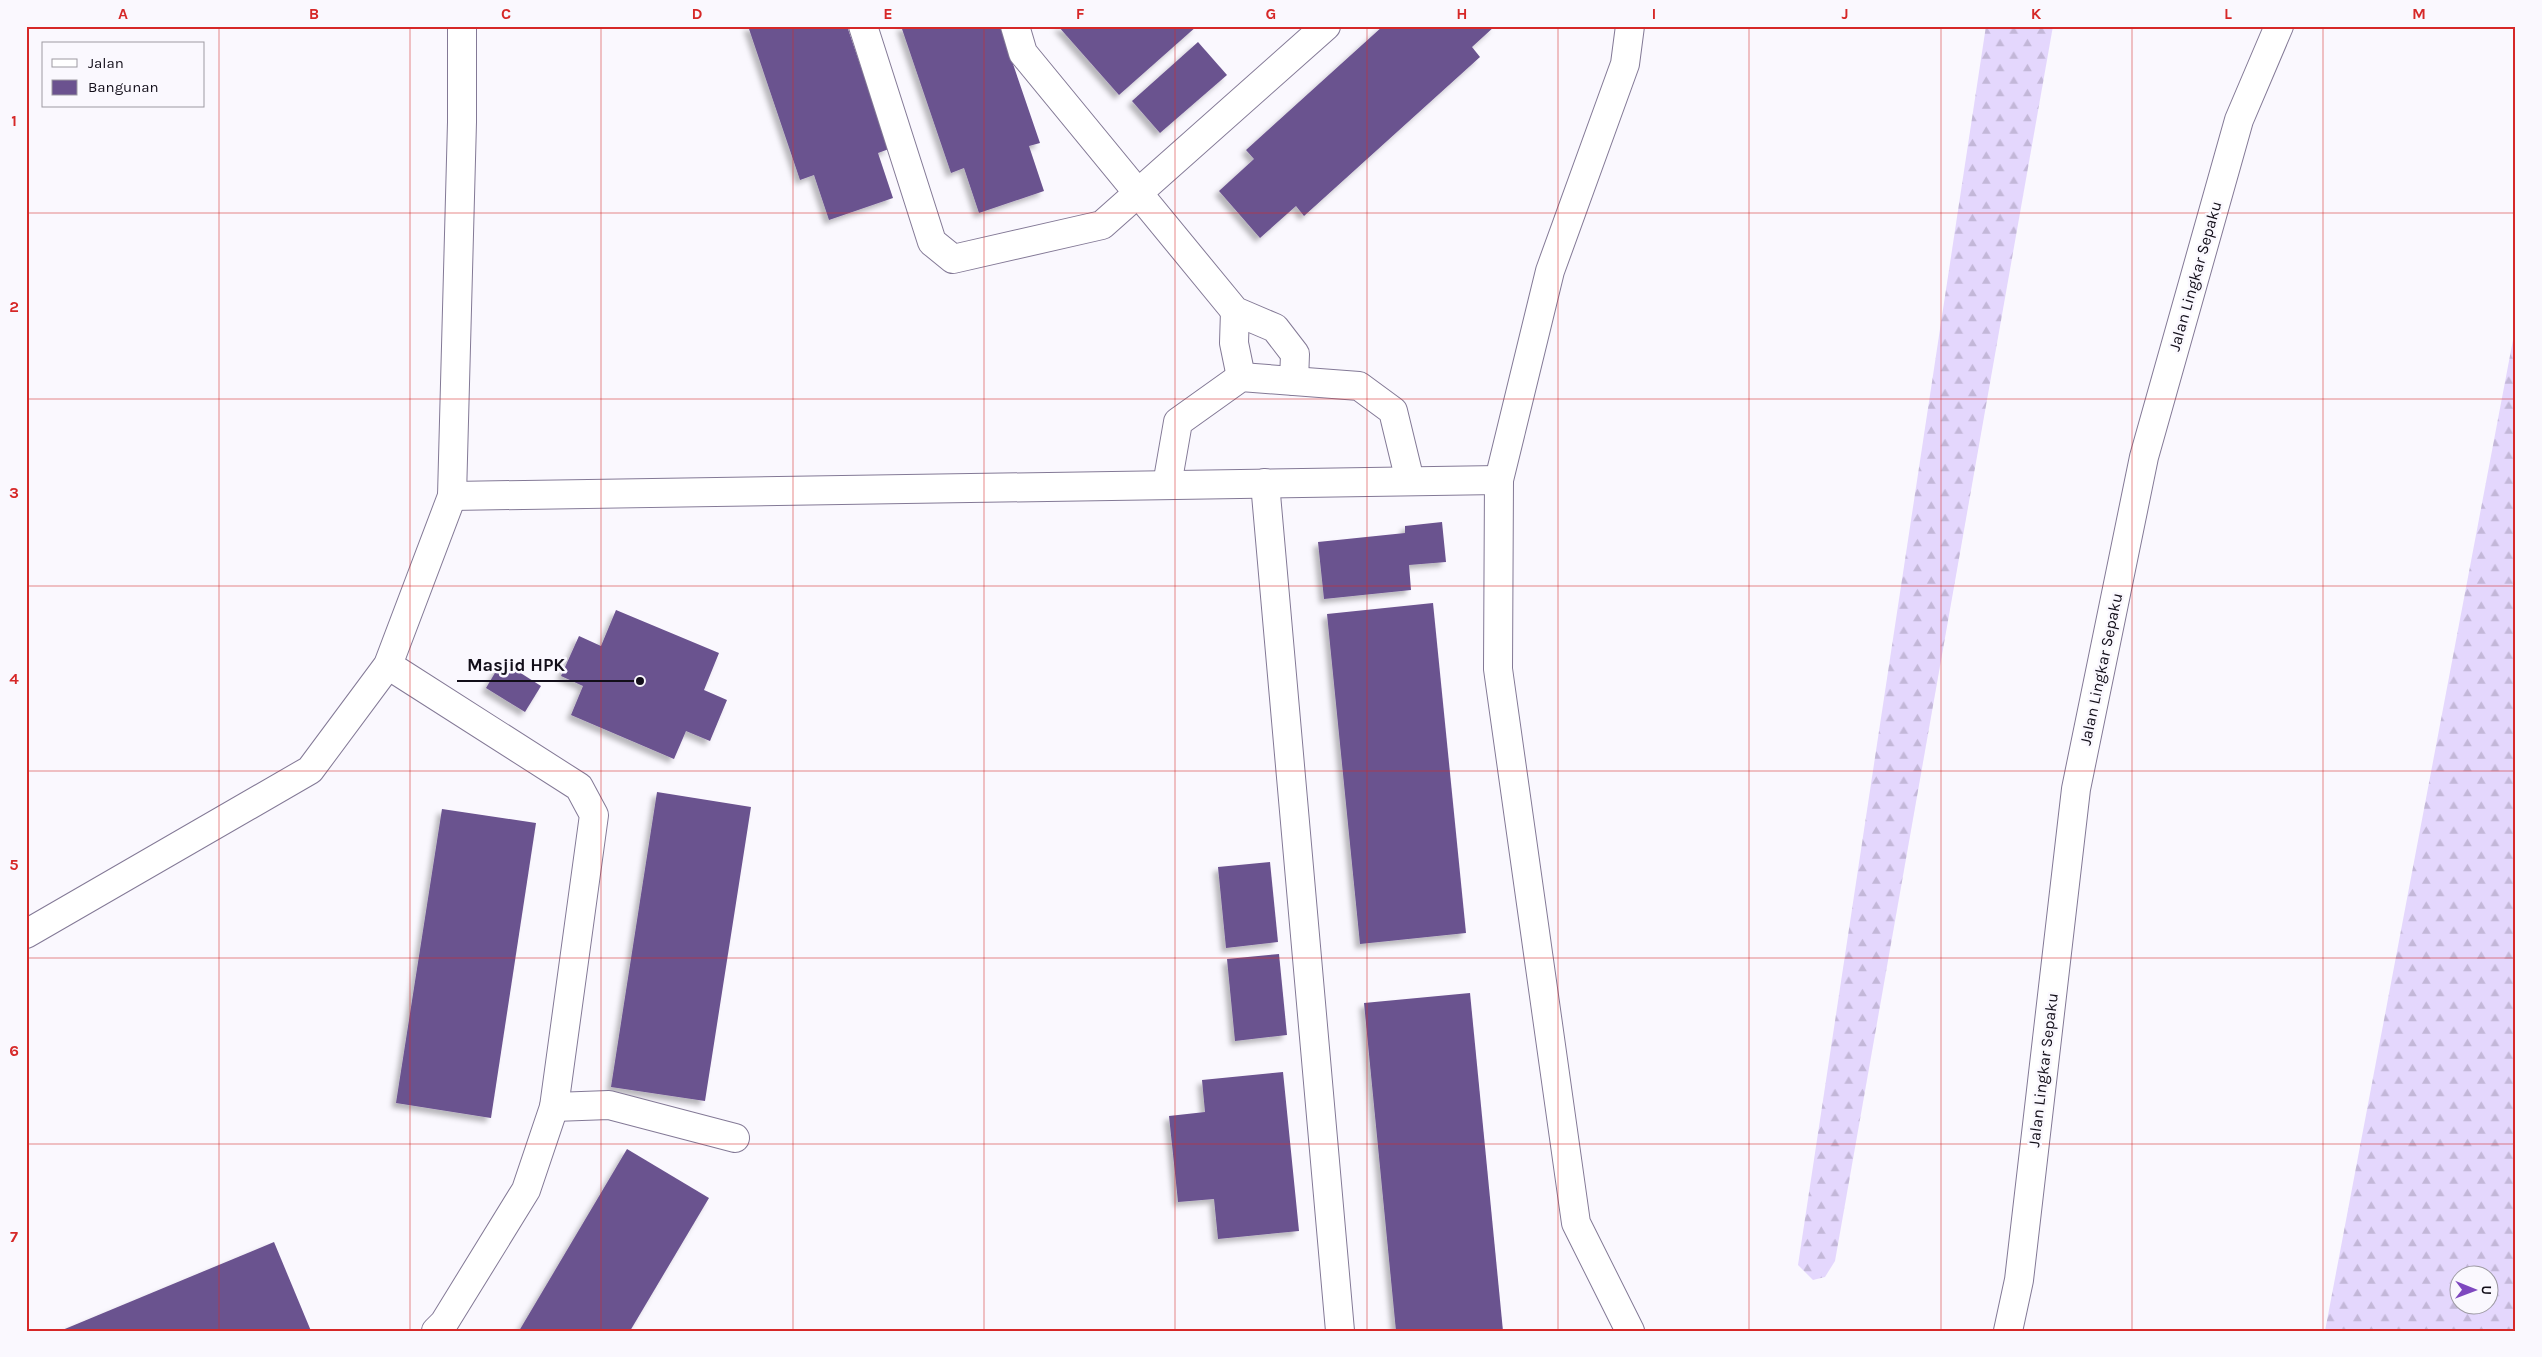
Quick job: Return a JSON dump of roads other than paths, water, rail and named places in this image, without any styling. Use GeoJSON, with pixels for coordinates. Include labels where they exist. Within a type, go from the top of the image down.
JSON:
{"type":"FeatureCollection","features":[{"type":"Feature","properties":{"kind":"street"},"geometry":{"type":"LineString","coordinates":[[26,934],[310,770],[388,665],[452,496],[462,122],[462,26]]}},
{"type":"Feature","properties":{"kind":"street"},"geometry":{"type":"LineString","coordinates":[[863,26],[932,242],[954,259],[1102,225],[1326,26]]}},
{"type":"Feature","properties":{"kind":"street"},"geometry":{"type":"LineString","coordinates":[[1016,26],[1023,53],[1235,311],[1275,328],[1294,354],[1294,381]]}},
{"type":"Feature","properties":{"kind":"street"},"geometry":{"type":"LineString","coordinates":[[1630,26],[1625,64],[1550,272],[1499,480],[1498,669],[1576,1224],[1630,1331]]}},
{"type":"Feature","properties":{"kind":"street","name":"Jalan Lingkar Sepaku"},"geometry":{"type":"LineString","coordinates":[[2008,1331],[2019,1280],[2076,789],[2144,457],[2239,120],[2279,26]]}},
{"type":"Feature","properties":{"kind":"street"},"geometry":{"type":"LineString","coordinates":[[1235,311],[1234,343],[1241,376]]}},
{"type":"Feature","properties":{"kind":"street"},"geometry":{"type":"LineString","coordinates":[[1167,485],[1178,422],[1241,376],[1359,386],[1393,411],[1410,481]]}},
{"type":"Feature","properties":{"kind":"street"},"geometry":{"type":"LineString","coordinates":[[452,496],[1499,480]]}},
{"type":"Feature","properties":{"kind":"street"},"geometry":{"type":"LineString","coordinates":[[1265,483],[1340,1331]]}},
{"type":"Feature","properties":{"kind":"street"},"geometry":{"type":"LineString","coordinates":[[388,665],[579,787],[594,815],[554,1107],[526,1190],[444,1323],[436,1331]]}},
{"type":"Feature","properties":{"kind":"street"},"geometry":{"type":"LineString","coordinates":[[554,1107],[609,1105],[735,1138]]}},
{"type":"Feature","properties":{"kind":"place","name":"Masjid HPK"},"geometry":{"type":"Point","coordinates":[640,681]}}]}
